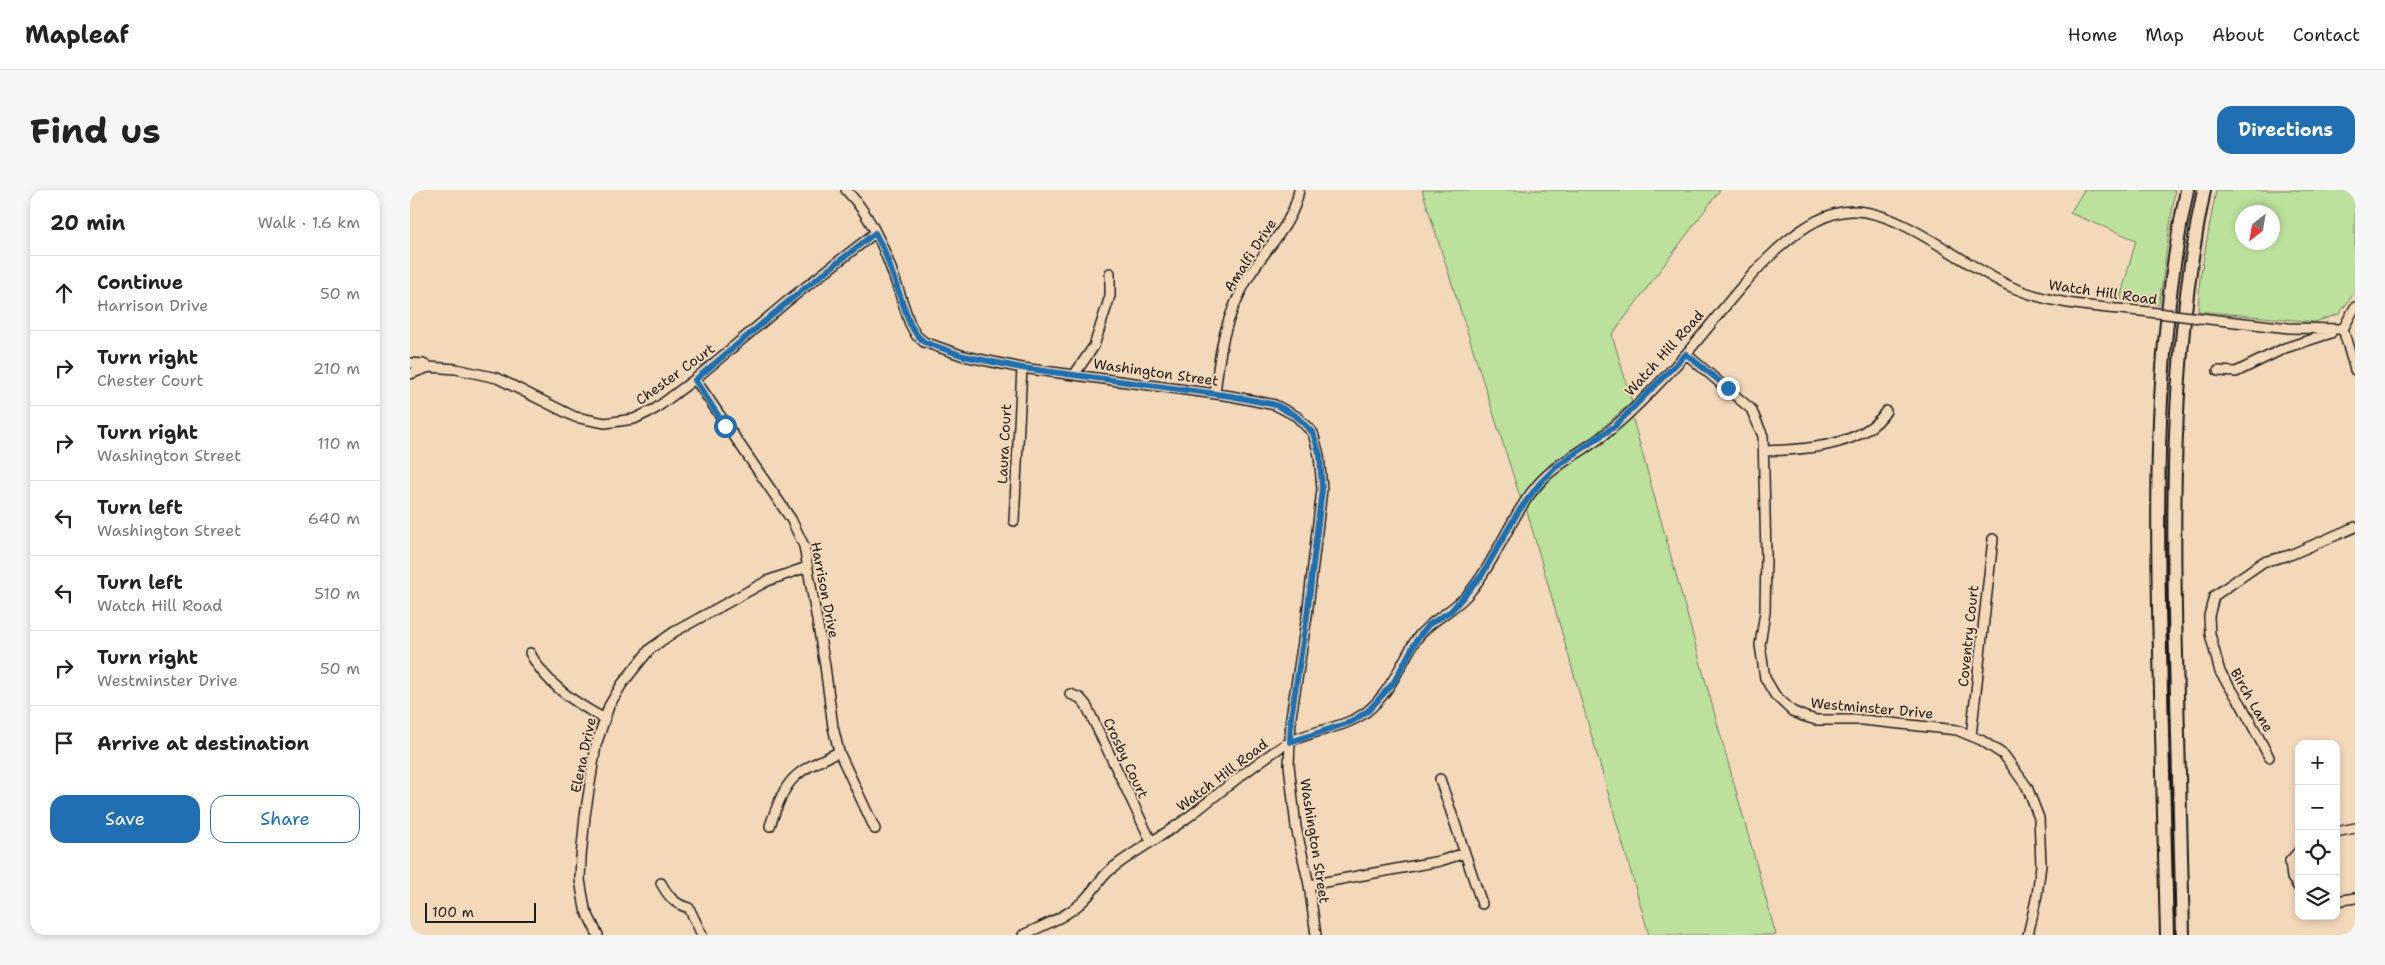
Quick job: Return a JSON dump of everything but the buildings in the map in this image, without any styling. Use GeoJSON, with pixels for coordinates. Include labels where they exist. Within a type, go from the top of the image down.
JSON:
{"type":"FeatureCollection","features":[{"type":"Feature","properties":{"kind":"highway"},"geometry":{"type":"LineString","coordinates":[[2167,935],[2157,551],[2157,459],[2165,338],[2187,190]]}},
{"type":"Feature","properties":{"kind":"highway"},"geometry":{"type":"LineString","coordinates":[[2183,935],[2174,551],[2174,442],[2184,311],[2204,190]]}},
{"type":"Feature","properties":{"kind":"street","name":"Washington Street"},"geometry":{"type":"LineString","coordinates":[[846,190],[884,250],[910,324],[924,342],[945,351],[1022,368],[1214,394],[1276,405],[1296,416],[1313,433],[1320,455],[1322,489],[1307,616],[1291,717],[1289,765],[1296,827],[1309,885],[1316,935]]}},
{"type":"Feature","properties":{"kind":"street","name":"Amalfi Drive"},"geometry":{"type":"LineString","coordinates":[[1214,394],[1222,339],[1230,312],[1248,277],[1292,215],[1299,190]]}},
{"type":"Feature","properties":{"kind":"street","name":"Watch Hill Road"},"geometry":{"type":"LineString","coordinates":[[1023,935],[1057,919],[1083,902],[1108,872],[1184,820],[1236,777],[1290,742],[1351,722],[1369,710],[1394,682],[1416,641],[1428,625],[1451,611],[1482,575],[1518,512],[1540,483],[1556,467],[1615,426],[1686,354],[1716,317],[1787,238],[1815,220],[1848,210],[1870,212],[1892,220],[1999,281],[2034,295],[2070,303],[2302,329],[2343,329]]}},
{"type":"Feature","properties":{"kind":"street","name":"Chester Court"},"geometry":{"type":"LineString","coordinates":[[410,374],[429,367],[456,369],[497,378],[575,417],[605,423],[634,419],[655,408],[695,380],[790,300],[875,233]]}},
{"type":"Feature","properties":{"kind":"street"},"geometry":{"type":"LineString","coordinates":[[1074,375],[1094,346],[1110,296],[1110,273]]}},
{"type":"Feature","properties":{"kind":"street"},"geometry":{"type":"LineString","coordinates":[[2218,371],[2236,372],[2293,345],[2343,329],[2355,307]]}},
{"type":"Feature","properties":{"kind":"street"},"geometry":{"type":"LineString","coordinates":[[2343,329],[2352,351],[2355,370]]}},
{"type":"Feature","properties":{"kind":"street","name":"Westminster Drive"},"geometry":{"type":"LineString","coordinates":[[1686,354],[1751,409],[1763,436],[1765,592],[1760,645],[1765,678],[1775,695],[1792,710],[1816,720],[1863,720],[1925,725],[1957,730],[2004,755],[2027,786],[2039,818],[2041,865],[2037,895],[2028,935]]}},
{"type":"Feature","properties":{"kind":"street","name":"Chester Court"},"geometry":{"type":"LineString","coordinates":[[410,363],[424,364],[429,367]]}},
{"type":"Feature","properties":{"kind":"street","name":"Laura Court"},"geometry":{"type":"LineString","coordinates":[[1014,521],[1022,368]]}},
{"type":"Feature","properties":{"kind":"street","name":"Harrison Drive"},"geometry":{"type":"LineString","coordinates":[[695,380],[790,519],[804,546],[825,666],[833,727],[839,752],[875,829]]}},
{"type":"Feature","properties":{"kind":"street"},"geometry":{"type":"LineString","coordinates":[[1764,451],[1805,450],[1824,446],[1850,437],[1874,425],[1886,411]]}},
{"type":"Feature","properties":{"kind":"street","name":"Birch Lane"},"geometry":{"type":"LineString","coordinates":[[2269,757],[2241,704],[2220,672],[2210,634],[2209,616],[2214,596],[2263,562],[2290,555],[2355,527]]}},
{"type":"Feature","properties":{"kind":"street","name":"Coventry Court"},"geometry":{"type":"LineString","coordinates":[[1971,736],[1992,539]]}},
{"type":"Feature","properties":{"kind":"street","name":"Elena Drive"},"geometry":{"type":"LineString","coordinates":[[598,935],[585,909],[580,880],[581,857],[594,754],[603,718],[622,684],[650,649],[674,632],[767,581],[807,567]]}},
{"type":"Feature","properties":{"kind":"street"},"geometry":{"type":"LineString","coordinates":[[530,653],[538,667],[553,684],[580,705],[603,718]]}},
{"type":"Feature","properties":{"kind":"street","name":"Crosby Court"},"geometry":{"type":"LineString","coordinates":[[1070,694],[1080,698],[1086,705],[1151,841]]}},
{"type":"Feature","properties":{"kind":"street"},"geometry":{"type":"LineString","coordinates":[[770,826],[781,794],[790,781],[803,768],[839,752]]}},
{"type":"Feature","properties":{"kind":"street"},"geometry":{"type":"LineString","coordinates":[[1440,779],[1482,904]]}},
{"type":"Feature","properties":{"kind":"street"},"geometry":{"type":"LineString","coordinates":[[2340,831],[2355,828]]}},
{"type":"Feature","properties":{"kind":"street"},"geometry":{"type":"LineString","coordinates":[[1309,885],[1440,861],[1465,853]]}},
{"type":"Feature","properties":{"kind":"street"},"geometry":{"type":"LineString","coordinates":[[2295,856],[2290,862],[2292,878],[2295,882]]}},
{"type":"Feature","properties":{"kind":"street"},"geometry":{"type":"LineString","coordinates":[[661,882],[673,900],[679,905],[689,908],[702,935]]}},
{"type":"Feature","properties":{"kind":"street"},"geometry":{"type":"LineString","coordinates":[[2340,900],[2355,898]]}},
{"type":"Feature","properties":{"kind":"green space"},"geometry":{"type":"Polygon","coordinates":[[[1422,190],[1720,190],[1612,335],[1632,402],[1592,437],[1550,464],[1521,500],[1422,190]]]}},
{"type":"Feature","properties":{"kind":"green space"},"geometry":{"type":"Polygon","coordinates":[[[2084,190],[2175,190],[2159,305],[2120,299],[2136,240],[2070,213],[2084,190]]]}},
{"type":"Feature","properties":{"kind":"green space"},"geometry":{"type":"Polygon","coordinates":[[[2216,190],[2355,190],[2355,292],[2339,314],[2315,322],[2198,311],[2200,278],[2216,190]]]}},
{"type":"Feature","properties":{"kind":"green space"},"geometry":{"type":"Polygon","coordinates":[[[1632,416],[1776,935],[1649,935],[1526,508],[1553,476],[1606,440],[1632,416]]]}},
{"type":"Feature","properties":{"kind":"route"},"geometry":{"type":"LineString","coordinates":[[725,426],[695,380],[790,300],[875,233],[884,250],[910,324],[924,342],[945,351],[1022,368],[1231,396],[1276,405],[1296,416],[1313,433],[1320,455],[1322,489],[1307,616],[1291,717],[1290,742],[1351,722],[1369,710],[1394,682],[1416,641],[1428,625],[1451,611],[1482,575],[1518,512],[1540,483],[1562,462],[1592,444],[1615,426],[1686,354],[1728,388]]}}]}
